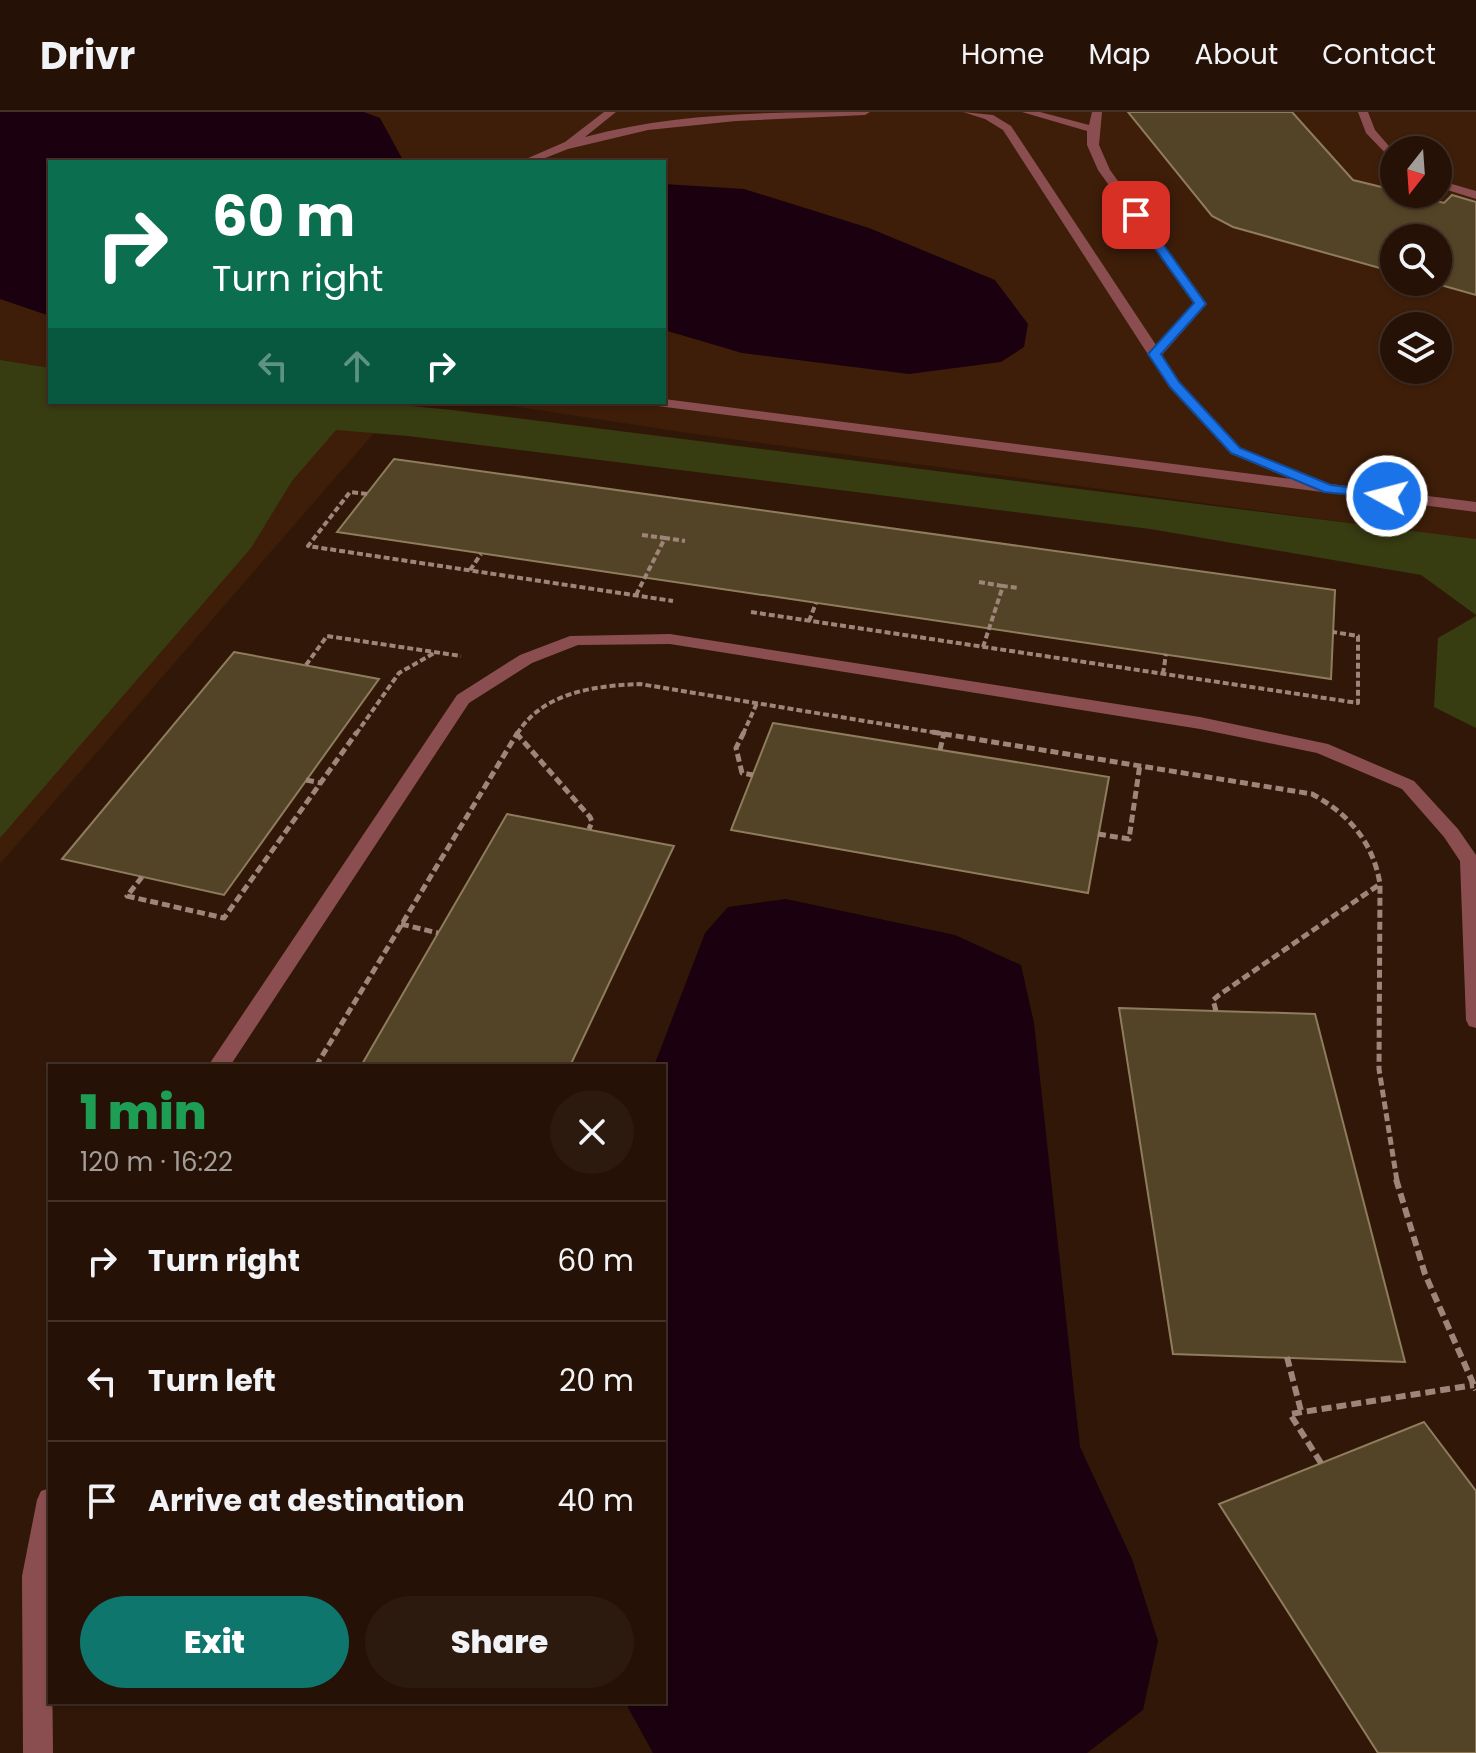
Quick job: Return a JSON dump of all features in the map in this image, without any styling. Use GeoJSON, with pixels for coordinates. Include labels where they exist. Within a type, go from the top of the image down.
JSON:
{"type":"FeatureCollection","features":[{"type":"Feature","properties":{"kind":"lane"},"geometry":{"type":"LineString","coordinates":[[566,147],[611,112]]}},
{"type":"Feature","properties":{"kind":"lane"},"geometry":{"type":"LineString","coordinates":[[530,160],[566,147],[631,131],[711,120],[865,112]]}},
{"type":"Feature","properties":{"kind":"lane"},"geometry":{"type":"LineString","coordinates":[[968,112],[989,117],[1007,128],[1174,384],[1236,451],[1328,489]]}},
{"type":"Feature","properties":{"kind":"lane"},"geometry":{"type":"LineString","coordinates":[[1027,112],[1093,129]]}},
{"type":"Feature","properties":{"kind":"lane"},"geometry":{"type":"LineString","coordinates":[[1097,112],[1093,145],[1104,170],[1201,304],[1155,354]]}},
{"type":"Feature","properties":{"kind":"lane"},"geometry":{"type":"LineString","coordinates":[[1363,112],[1370,131],[1380,143]]}},
{"type":"Feature","properties":{"kind":"lane"},"geometry":{"type":"LineString","coordinates":[[1452,187],[1476,195]]}},
{"type":"Feature","properties":{"kind":"lane"},"geometry":{"type":"LineString","coordinates":[[666,403],[1476,507]]}},
{"type":"Feature","properties":{"kind":"lane"},"geometry":{"type":"LineString","coordinates":[[220,1064],[463,699],[526,659],[576,640],[670,639],[1200,723],[1322,748],[1408,785],[1451,833],[1470,861],[1476,1020]]}},
{"type":"Feature","properties":{"kind":"lane"},"geometry":{"type":"LineString","coordinates":[[38,1753],[36,1576],[48,1511]]}},
{"type":"Feature","properties":{"kind":"path"},"geometry":{"type":"LineString","coordinates":[[367,494],[350,492],[308,546],[683,602]]}},
{"type":"Feature","properties":{"kind":"path"},"geometry":{"type":"LineString","coordinates":[[642,535],[685,541]]}},
{"type":"Feature","properties":{"kind":"path"},"geometry":{"type":"LineString","coordinates":[[636,595],[665,538]]}},
{"type":"Feature","properties":{"kind":"path"},"geometry":{"type":"LineString","coordinates":[[470,570],[481,554]]}},
{"type":"Feature","properties":{"kind":"path"},"geometry":{"type":"LineString","coordinates":[[979,582],[1018,588]]}},
{"type":"Feature","properties":{"kind":"path"},"geometry":{"type":"LineString","coordinates":[[983,647],[1003,586]]}},
{"type":"Feature","properties":{"kind":"path"},"geometry":{"type":"LineString","coordinates":[[809,621],[816,603]]}},
{"type":"Feature","properties":{"kind":"path"},"geometry":{"type":"LineString","coordinates":[[746,611],[1358,703],[1358,636],[1333,632]]}},
{"type":"Feature","properties":{"kind":"path"},"geometry":{"type":"LineString","coordinates":[[306,665],[327,636],[485,660],[531,714]]}},
{"type":"Feature","properties":{"kind":"path"},"geometry":{"type":"LineString","coordinates":[[142,877],[127,896],[224,918],[399,673],[436,652]]}},
{"type":"Feature","properties":{"kind":"path"},"geometry":{"type":"LineString","coordinates":[[1163,674],[1166,654]]}},
{"type":"Feature","properties":{"kind":"path"},"geometry":{"type":"LineString","coordinates":[[317,1064],[516,733],[531,714],[545,704],[594,686],[640,684],[1287,787],[1328,801],[1368,840],[1376,855],[1380,884],[1379,1068],[1389,1144],[1410,1232],[1432,1294],[1475,1387],[1290,1414],[1321,1463]]}},
{"type":"Feature","properties":{"kind":"path"},"geometry":{"type":"LineString","coordinates":[[753,775],[742,773],[736,748],[757,703]]}},
{"type":"Feature","properties":{"kind":"path"},"geometry":{"type":"LineString","coordinates":[[516,733],[590,817],[592,822],[589,829]]}},
{"type":"Feature","properties":{"kind":"path"},"geometry":{"type":"LineString","coordinates":[[940,750],[944,733]]}},
{"type":"Feature","properties":{"kind":"path"},"geometry":{"type":"LineString","coordinates":[[1098,834],[1129,839],[1140,764]]}},
{"type":"Feature","properties":{"kind":"path"},"geometry":{"type":"LineString","coordinates":[[306,780],[321,783]]}},
{"type":"Feature","properties":{"kind":"path"},"geometry":{"type":"LineString","coordinates":[[1216,1011],[1213,1000],[1219,995],[1380,884]]}},
{"type":"Feature","properties":{"kind":"path"},"geometry":{"type":"LineString","coordinates":[[401,924],[438,933]]}},
{"type":"Feature","properties":{"kind":"path"},"geometry":{"type":"LineString","coordinates":[[1287,1357],[1301,1411]]}},
{"type":"Feature","properties":{"kind":"shaded area"},"geometry":{"type":"Polygon","coordinates":[[[0,112],[1476,112],[1476,540],[702,435],[498,404],[666,404],[666,160],[48,160],[48,404],[399,404],[0,864],[0,112]]]}},
{"type":"Feature","properties":{"kind":"shaded area"},"geometry":{"type":"Polygon","coordinates":[[[0,112],[364,112],[380,118],[403,160],[48,160],[48,315],[0,299],[0,112]]]}},
{"type":"Feature","properties":{"kind":"shaded area"},"geometry":{"type":"Polygon","coordinates":[[[666,184],[744,189],[869,228],[995,280],[1028,324],[1024,347],[1001,362],[909,374],[742,353],[666,331],[666,184]]]}},
{"type":"Feature","properties":{"kind":"shaded area"},"geometry":{"type":"Polygon","coordinates":[[[786,899],[955,935],[1021,965],[1034,1023],[1080,1447],[1132,1559],[1158,1641],[1143,1710],[1087,1753],[653,1753],[626,1704],[666,1704],[666,1064],[655,1064],[705,933],[728,907],[786,899]]]}},
{"type":"Feature","properties":{"kind":"green space"},"geometry":{"type":"Polygon","coordinates":[[[0,360],[48,368],[48,404],[391,404],[1476,539],[1476,615],[1421,575],[1150,529],[408,436],[336,430],[292,481],[251,548],[0,838],[0,360]]]}},
{"type":"Feature","properties":{"kind":"green space"},"geometry":{"type":"Polygon","coordinates":[[[1476,616],[1476,728],[1434,707],[1438,638],[1476,616]]]}},
{"type":"Feature","properties":{"kind":"building"},"geometry":{"type":"Polygon","coordinates":[[[1128,112],[1292,112],[1353,180],[1380,187],[1380,208],[1452,208],[1452,195],[1476,202],[1476,295],[1452,288],[1452,224],[1380,224],[1380,268],[1233,227],[1212,216],[1128,112]]]}},
{"type":"Feature","properties":{"kind":"building"},"geometry":{"type":"Polygon","coordinates":[[[394,459],[1335,590],[1331,679],[337,532],[394,459]]]}},
{"type":"Feature","properties":{"kind":"building"},"geometry":{"type":"Polygon","coordinates":[[[234,652],[379,679],[224,895],[62,859],[234,652]]]}},
{"type":"Feature","properties":{"kind":"building"},"geometry":{"type":"Polygon","coordinates":[[[773,723],[1109,777],[1088,893],[731,830],[773,723]]]}},
{"type":"Feature","properties":{"kind":"building"},"geometry":{"type":"Polygon","coordinates":[[[507,814],[674,846],[571,1064],[362,1064],[507,814]]]}},
{"type":"Feature","properties":{"kind":"building"},"geometry":{"type":"Polygon","coordinates":[[[1119,1008],[1315,1014],[1405,1362],[1173,1354],[1119,1008]]]}},
{"type":"Feature","properties":{"kind":"building"},"geometry":{"type":"Polygon","coordinates":[[[1424,1422],[1476,1491],[1476,1753],[1378,1753],[1219,1504],[1424,1422]]]}},
{"type":"Feature","properties":{"kind":"route"},"geometry":{"type":"LineString","coordinates":[[1136,215],[1201,304],[1155,354],[1174,384],[1236,451],[1328,489],[1387,496]]}}]}
